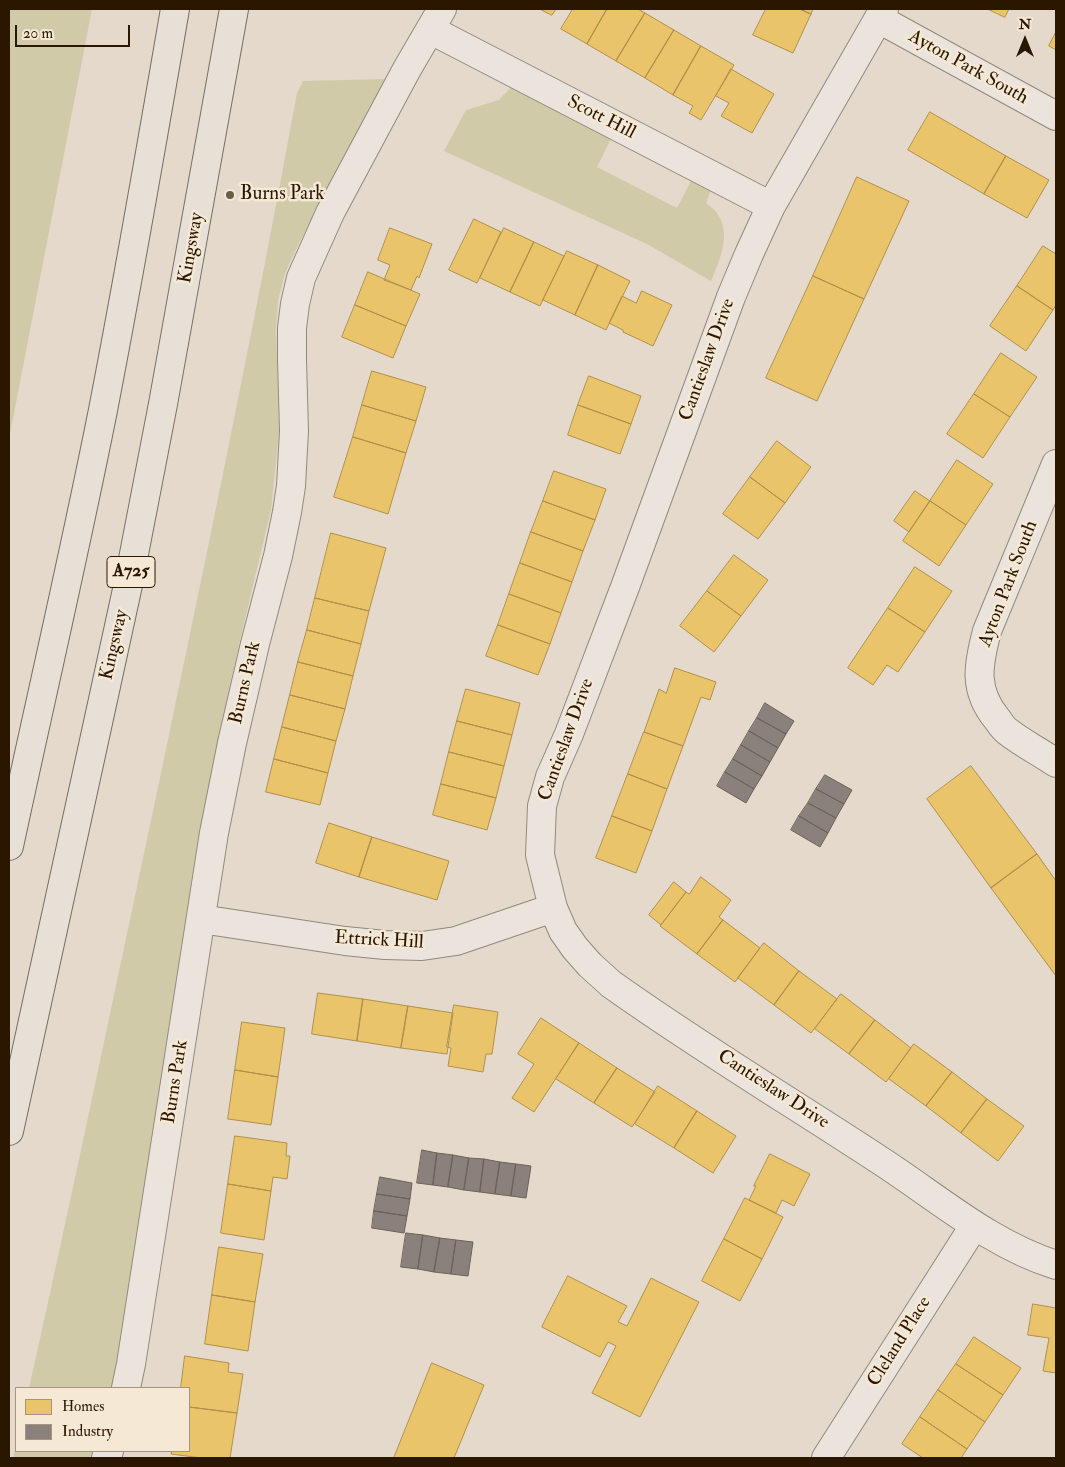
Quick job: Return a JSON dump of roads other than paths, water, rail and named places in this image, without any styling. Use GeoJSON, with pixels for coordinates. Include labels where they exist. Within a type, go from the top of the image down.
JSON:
{"type":"FeatureCollection","features":[{"type":"Feature","properties":{"kind":"highway"},"geometry":{"type":"LineString","coordinates":[[9,846],[103,410],[175,9]]}},
{"type":"Feature","properties":{"kind":"highway","name":"Kingsway"},"geometry":{"type":"LineString","coordinates":[[9,1131],[128,586],[164,404],[234,9]]}},
{"type":"Feature","properties":{"kind":"street","name":"Ayton Park South"},"geometry":{"type":"LineString","coordinates":[[881,14],[1056,116]]}},
{"type":"Feature","properties":{"kind":"street","name":"Cantieslaw Drive"},"geometry":{"type":"LineString","coordinates":[[881,14],[771,206],[731,298],[625,587],[569,734],[550,777],[542,806],[540,856],[553,908],[563,931],[574,948],[611,984],[917,1185],[974,1226],[1019,1250],[1056,1265]]}},
{"type":"Feature","properties":{"kind":"street","name":"Scott Hill"},"geometry":{"type":"LineString","coordinates":[[436,19],[771,206]]}},
{"type":"Feature","properties":{"kind":"street","name":"Burns Park"},"geometry":{"type":"LineString","coordinates":[[126,1387],[133,1354],[214,833],[254,644],[278,556],[287,512],[291,486],[294,431],[292,328],[295,304],[301,278],[330,213],[436,19]]}},
{"type":"Feature","properties":{"kind":"street","name":"Ayton Park South"},"geometry":{"type":"LineString","coordinates":[[1056,464],[987,631],[980,657],[979,676],[982,695],[992,713],[1006,730],[1056,763]]}},
{"type":"Feature","properties":{"kind":"street","name":"Ettrick Hill"},"geometry":{"type":"LineString","coordinates":[[201,919],[345,941],[422,946],[456,941],[553,908]]}},
{"type":"Feature","properties":{"kind":"street","name":"Cleland Place"},"geometry":{"type":"LineString","coordinates":[[826,1458],[974,1226]]}},
{"type":"Feature","properties":{"kind":"place","name":"Burns Park"},"geometry":{"type":"Point","coordinates":[230,195]}}]}
